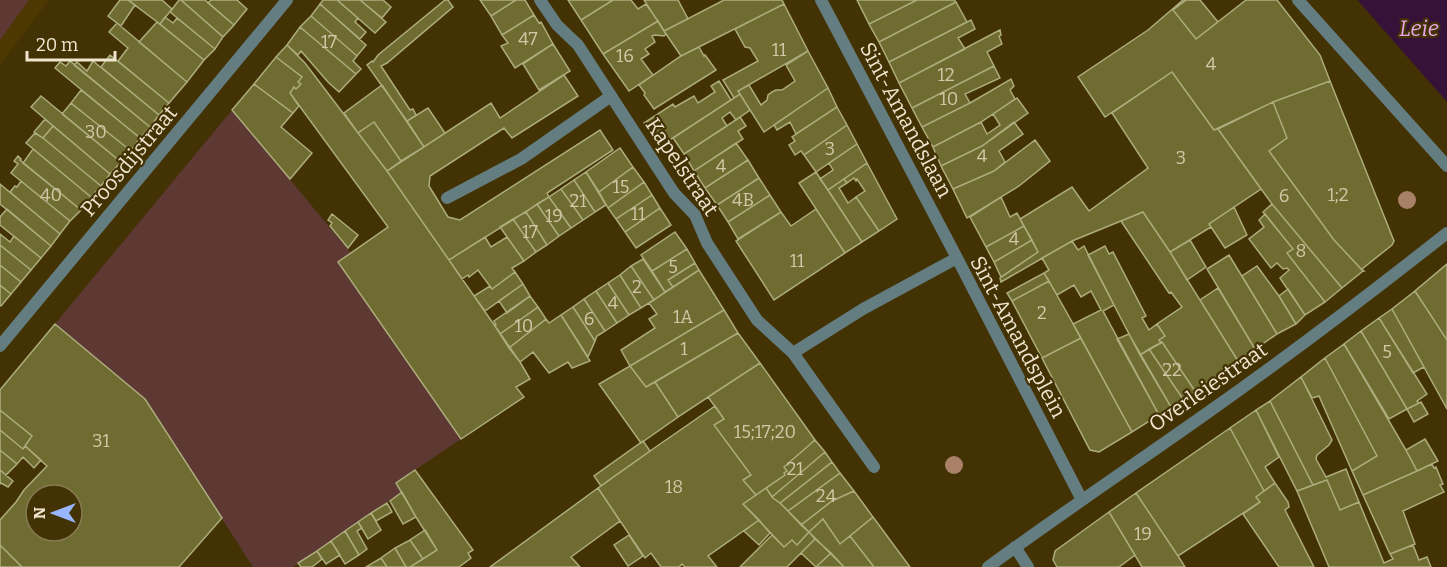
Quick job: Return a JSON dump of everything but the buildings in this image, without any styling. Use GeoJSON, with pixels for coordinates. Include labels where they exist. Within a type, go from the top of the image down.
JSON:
{"type":"FeatureCollection","features":[{"type":"Feature","properties":{"kind":"street","name":"Proosdijstraat"},"geometry":{"type":"LineString","coordinates":[[0,346],[287,0]]}},
{"type":"Feature","properties":{"kind":"street","name":"Kapelstraat"},"geometry":{"type":"LineString","coordinates":[[540,0],[557,25],[578,45],[674,193],[695,215],[707,243],[757,320],[793,354]]}},
{"type":"Feature","properties":{"kind":"street","name":"Sint-Amandslaan"},"geometry":{"type":"LineString","coordinates":[[821,0],[957,258]]}},
{"type":"Feature","properties":{"kind":"street"},"geometry":{"type":"LineString","coordinates":[[1298,0],[1447,166]]}},
{"type":"Feature","properties":{"kind":"street"},"geometry":{"type":"LineString","coordinates":[[447,198],[521,159],[611,96]]}},
{"type":"Feature","properties":{"kind":"street","name":"Overleiestraat"},"geometry":{"type":"LineString","coordinates":[[988,567],[1199,419],[1306,341],[1447,233]]}},
{"type":"Feature","properties":{"kind":"street","name":"Sint-Amandsplein"},"geometry":{"type":"LineString","coordinates":[[793,354],[862,309],[957,258],[1082,500]]}},
{"type":"Feature","properties":{"kind":"street"},"geometry":{"type":"LineString","coordinates":[[793,354],[874,467]]}},
{"type":"Feature","properties":{"kind":"street"},"geometry":{"type":"LineString","coordinates":[[1015,547],[1028,567]]}},
{"type":"Feature","properties":{"kind":"shaded area"},"geometry":{"type":"Polygon","coordinates":[[[0,0],[49,0],[0,65],[0,0]]]}},
{"type":"Feature","properties":{"kind":"shaded area"},"geometry":{"type":"Polygon","coordinates":[[[0,0],[29,0],[0,40],[0,0]]]}},
{"type":"Feature","properties":{"kind":"shaded area"},"geometry":{"type":"Polygon","coordinates":[[[232,110],[351,253],[339,262],[461,439],[397,482],[402,492],[293,567],[253,567],[145,399],[55,324],[232,110]]]}},
{"type":"Feature","properties":{"kind":"water","name":"Leie"},"geometry":{"type":"Polygon","coordinates":[[[1358,0],[1447,0],[1447,102],[1360,3],[1358,0]]]}}]}
